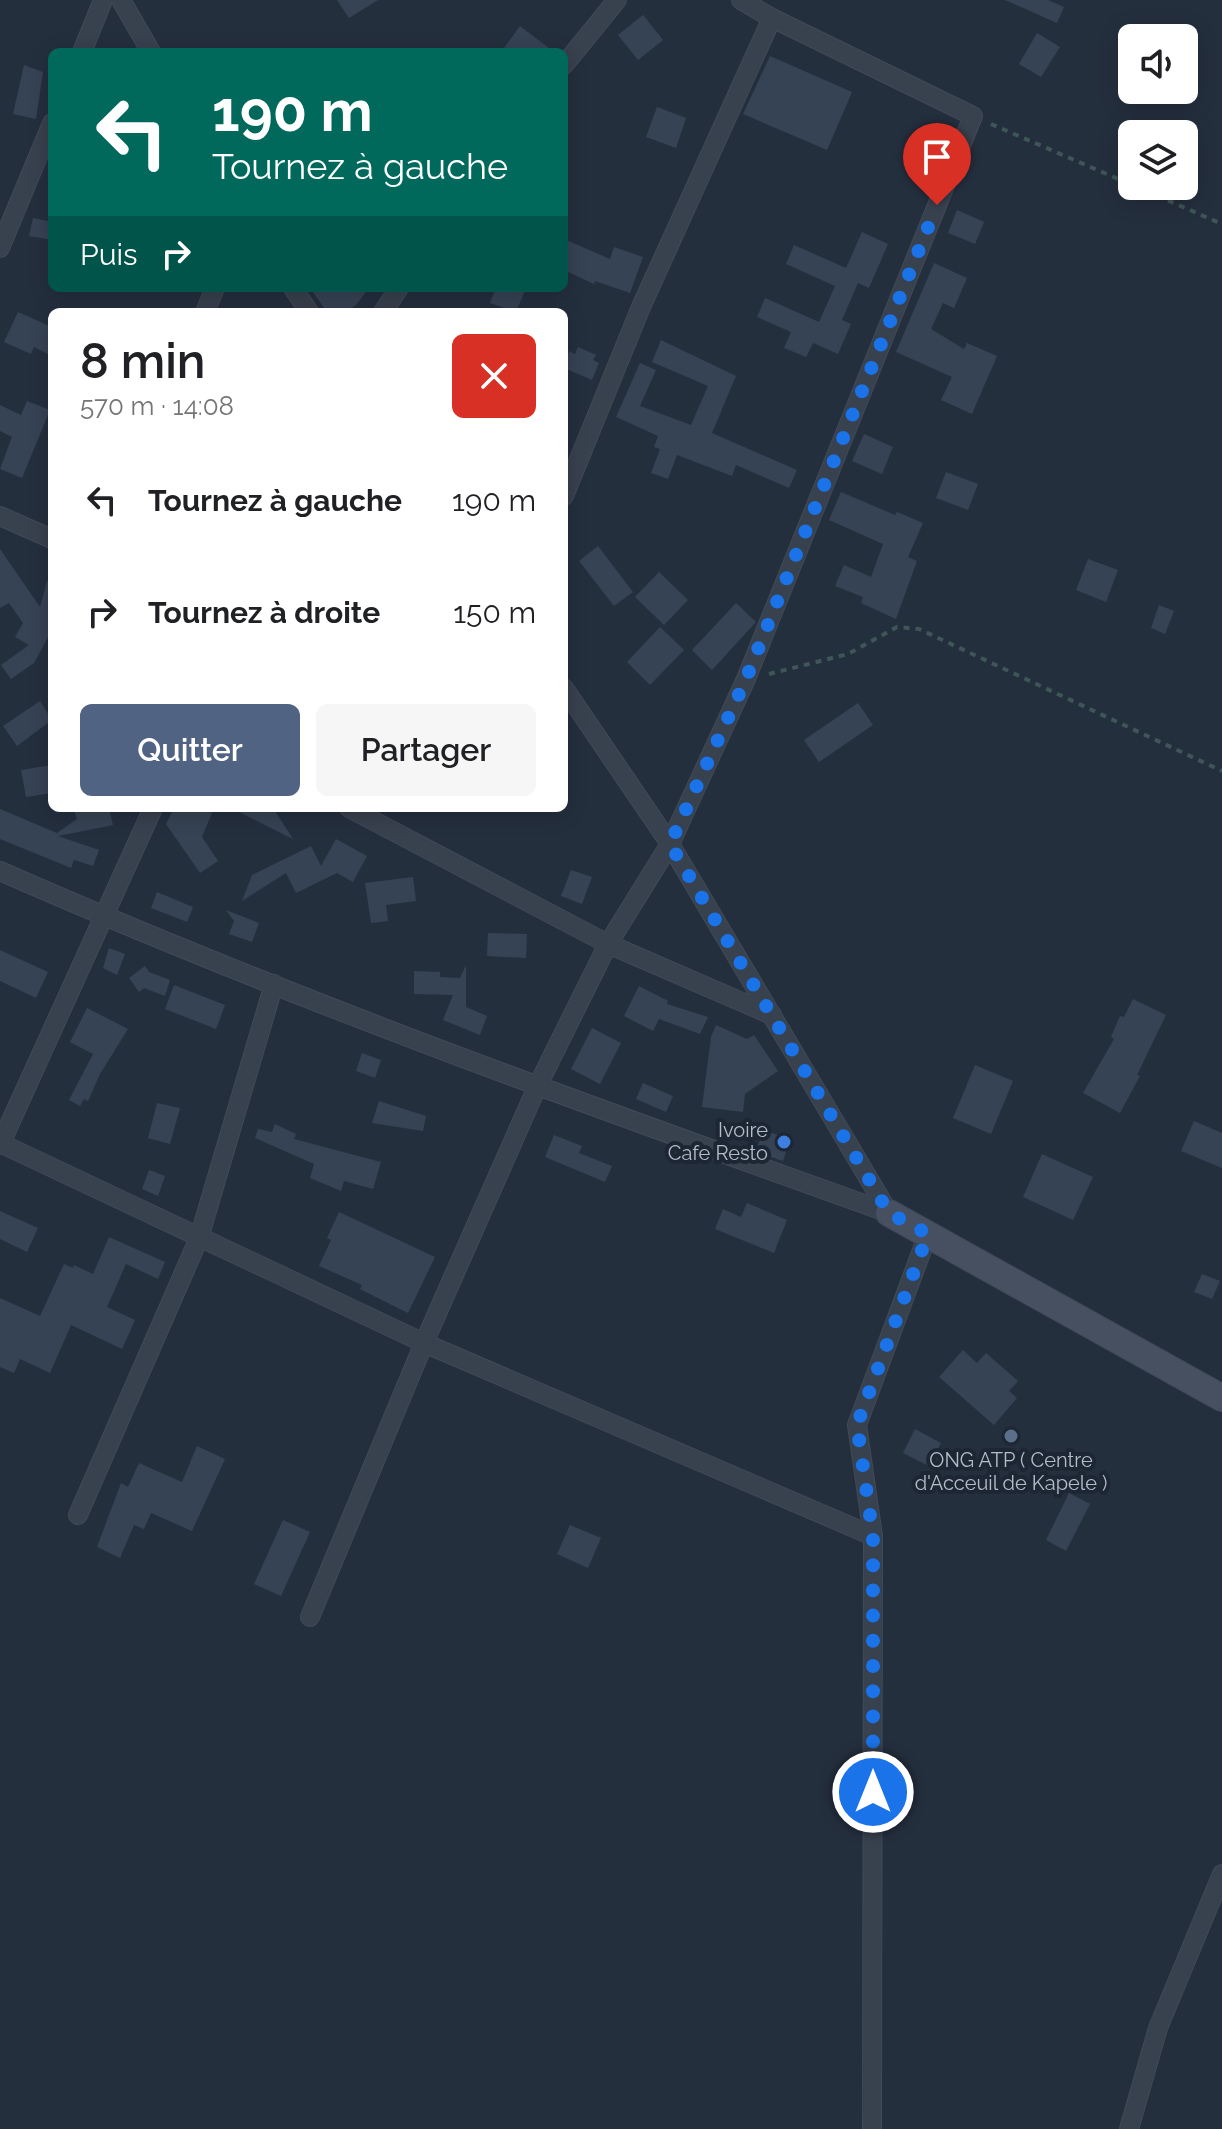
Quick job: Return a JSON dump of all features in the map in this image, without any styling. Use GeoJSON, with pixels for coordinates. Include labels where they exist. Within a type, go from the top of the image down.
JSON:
{"type":"FeatureCollection","features":[{"type":"Feature","properties":{"kind":"street"},"geometry":{"type":"LineString","coordinates":[[84,48],[103,0]]}},
{"type":"Feature","properties":{"kind":"street"},"geometry":{"type":"LineString","coordinates":[[121,0],[149,48]]}},
{"type":"Feature","properties":{"kind":"street"},"geometry":{"type":"LineString","coordinates":[[568,60],[617,0]]}},
{"type":"Feature","properties":{"kind":"street"},"geometry":{"type":"LineString","coordinates":[[310,1617],[424,1343],[537,1087],[608,944],[670,844],[746,679],[973,116],[741,0]]}},
{"type":"Feature","properties":{"kind":"street"},"geometry":{"type":"LineString","coordinates":[[568,486],[641,307],[772,18]]}},
{"type":"Feature","properties":{"kind":"street"},"geometry":{"type":"LineString","coordinates":[[0,248],[48,133]]}},
{"type":"Feature","properties":{"kind":"street"},"geometry":{"type":"LineString","coordinates":[[0,516],[48,537]]}},
{"type":"Feature","properties":{"kind":"street"},"geometry":{"type":"LineString","coordinates":[[568,694],[670,844],[889,1213]]}},
{"type":"Feature","properties":{"kind":"street"},"geometry":{"type":"LineString","coordinates":[[151,812],[0,1144],[424,1343],[873,1536]]}},
{"type":"Feature","properties":{"kind":"street"},"geometry":{"type":"LineString","coordinates":[[357,812],[608,944],[772,1015]]}},
{"type":"Feature","properties":{"kind":"street"},"geometry":{"type":"LineString","coordinates":[[0,871],[102,916],[537,1087],[889,1213],[1222,1398]]}},
{"type":"Feature","properties":{"kind":"street"},"geometry":{"type":"LineString","coordinates":[[78,1515],[199,1238],[274,984]]}},
{"type":"Feature","properties":{"kind":"street"},"geometry":{"type":"LineString","coordinates":[[872,2129],[873,1536],[857,1425],[928,1234]]}},
{"type":"Feature","properties":{"kind":"street"},"geometry":{"type":"LineString","coordinates":[[1129,2129],[1158,2028],[1222,1874]]}},
{"type":"Feature","properties":{"kind":"path"},"geometry":{"type":"LineString","coordinates":[[973,116],[1118,178]]}},
{"type":"Feature","properties":{"kind":"path"},"geometry":{"type":"LineString","coordinates":[[1168,200],[1222,224]]}},
{"type":"Feature","properties":{"kind":"path"},"geometry":{"type":"LineString","coordinates":[[746,679],[848,654],[897,627],[919,629],[1222,771]]}},
{"type":"Feature","properties":{"kind":"building"},"geometry":{"type":"Polygon","coordinates":[[[337,0],[378,0],[349,18],[337,0]]]}},
{"type":"Feature","properties":{"kind":"building"},"geometry":{"type":"Polygon","coordinates":[[[1005,0],[1048,0],[1064,7],[1057,23],[1005,0]]]}},
{"type":"Feature","properties":{"kind":"building"},"geometry":{"type":"Polygon","coordinates":[[[643,15],[663,40],[638,60],[618,35],[643,15]]]}},
{"type":"Feature","properties":{"kind":"building"},"geometry":{"type":"Polygon","coordinates":[[[520,26],[549,48],[504,48],[520,26]]]}},
{"type":"Feature","properties":{"kind":"building"},"geometry":{"type":"Polygon","coordinates":[[[1037,33],[1060,47],[1041,77],[1019,64],[1037,33]]]}},
{"type":"Feature","properties":{"kind":"building"},"geometry":{"type":"Polygon","coordinates":[[[770,56],[852,92],[827,150],[743,114],[770,56]]]}},
{"type":"Feature","properties":{"kind":"building"},"geometry":{"type":"Polygon","coordinates":[[[24,65],[43,72],[36,119],[13,114],[24,65]]]}},
{"type":"Feature","properties":{"kind":"building"},"geometry":{"type":"Polygon","coordinates":[[[657,107],[686,118],[676,148],[646,137],[657,107]]]}},
{"type":"Feature","properties":{"kind":"building"},"geometry":{"type":"Polygon","coordinates":[[[957,210],[984,222],[975,244],[948,233],[957,210]]]}},
{"type":"Feature","properties":{"kind":"building"},"geometry":{"type":"Polygon","coordinates":[[[33,218],[48,221],[48,239],[29,236],[33,218]]]}},
{"type":"Feature","properties":{"kind":"building"},"geometry":{"type":"Polygon","coordinates":[[[862,232],[888,244],[869,288],[858,283],[842,320],[851,324],[838,354],[813,343],[806,357],[784,348],[791,332],[757,317],[765,298],[819,322],[835,286],[786,264],[794,245],[846,268],[862,232]]]}},
{"type":"Feature","properties":{"kind":"building"},"geometry":{"type":"Polygon","coordinates":[[[568,241],[610,259],[614,247],[643,257],[630,293],[595,281],[594,284],[568,272],[568,241]]]}},
{"type":"Feature","properties":{"kind":"building"},"geometry":{"type":"Polygon","coordinates":[[[934,263],[967,278],[954,308],[943,303],[931,329],[964,349],[967,343],[997,356],[972,414],[941,400],[952,377],[896,352],[934,263]]]}},
{"type":"Feature","properties":{"kind":"building"},"geometry":{"type":"Polygon","coordinates":[[[313,292],[366,292],[352,308],[324,308],[313,292]]]}},
{"type":"Feature","properties":{"kind":"building"},"geometry":{"type":"Polygon","coordinates":[[[494,292],[524,292],[518,308],[490,303],[494,292]]]}},
{"type":"Feature","properties":{"kind":"building"},"geometry":{"type":"Polygon","coordinates":[[[18,312],[48,325],[48,354],[34,347],[31,354],[4,342],[18,312]]]}},
{"type":"Feature","properties":{"kind":"building"},"geometry":{"type":"Polygon","coordinates":[[[661,340],[736,376],[712,433],[797,470],[789,488],[736,465],[732,476],[677,455],[668,479],[651,473],[660,449],[654,447],[658,436],[616,417],[640,363],[656,370],[640,406],[691,425],[708,386],[652,362],[661,340]]]}},
{"type":"Feature","properties":{"kind":"building"},"geometry":{"type":"Polygon","coordinates":[[[578,347],[596,355],[593,360],[599,363],[592,380],[568,370],[569,351],[575,354],[578,347]]]}},
{"type":"Feature","properties":{"kind":"building"},"geometry":{"type":"Polygon","coordinates":[[[27,401],[48,409],[22,478],[0,469],[12,437],[0,431],[0,405],[21,415],[27,401]]]}},
{"type":"Feature","properties":{"kind":"building"},"geometry":{"type":"Polygon","coordinates":[[[864,434],[893,447],[882,474],[852,461],[864,434]]]}},
{"type":"Feature","properties":{"kind":"building"},"geometry":{"type":"Polygon","coordinates":[[[946,472],[978,484],[968,510],[936,498],[946,472]]]}},
{"type":"Feature","properties":{"kind":"building"},"geometry":{"type":"Polygon","coordinates":[[[841,492],[895,515],[897,512],[923,523],[908,557],[917,561],[896,619],[861,603],[863,597],[835,586],[844,565],[871,577],[883,544],[829,520],[841,492]]]}},
{"type":"Feature","properties":{"kind":"building"},"geometry":{"type":"Polygon","coordinates":[[[598,546],[633,592],[614,606],[579,561],[598,546]]]}},
{"type":"Feature","properties":{"kind":"building"},"geometry":{"type":"Polygon","coordinates":[[[0,549],[40,607],[48,581],[48,637],[34,663],[11,679],[1,665],[29,645],[15,637],[23,623],[9,603],[0,608],[0,549]]]}},
{"type":"Feature","properties":{"kind":"building"},"geometry":{"type":"Polygon","coordinates":[[[1088,559],[1118,570],[1106,602],[1076,590],[1088,559]]]}},
{"type":"Feature","properties":{"kind":"building"},"geometry":{"type":"Polygon","coordinates":[[[659,572],[688,600],[664,625],[635,597],[659,572]]]}},
{"type":"Feature","properties":{"kind":"building"},"geometry":{"type":"Polygon","coordinates":[[[736,603],[756,622],[712,670],[692,650],[736,603]]]}},
{"type":"Feature","properties":{"kind":"building"},"geometry":{"type":"Polygon","coordinates":[[[1159,605],[1174,611],[1165,634],[1151,628],[1159,605]]]}},
{"type":"Feature","properties":{"kind":"building"},"geometry":{"type":"Polygon","coordinates":[[[660,627],[684,650],[650,685],[627,662],[660,627]]]}},
{"type":"Feature","properties":{"kind":"building"},"geometry":{"type":"Polygon","coordinates":[[[40,701],[48,714],[48,723],[17,746],[3,726],[40,701]]]}},
{"type":"Feature","properties":{"kind":"building"},"geometry":{"type":"Polygon","coordinates":[[[858,703],[873,725],[819,762],[804,740],[858,703]]]}},
{"type":"Feature","properties":{"kind":"building"},"geometry":{"type":"Polygon","coordinates":[[[48,766],[48,794],[26,797],[21,770],[48,766]]]}},
{"type":"Feature","properties":{"kind":"building"},"geometry":{"type":"Polygon","coordinates":[[[0,809],[57,833],[77,819],[74,812],[110,812],[113,825],[58,836],[99,850],[93,866],[74,860],[71,868],[0,839],[0,809]]]}},
{"type":"Feature","properties":{"kind":"building"},"geometry":{"type":"Polygon","coordinates":[[[172,812],[212,812],[202,837],[218,861],[200,873],[166,824],[172,812]]]}},
{"type":"Feature","properties":{"kind":"building"},"geometry":{"type":"Polygon","coordinates":[[[239,812],[276,812],[293,839],[239,812]]]}},
{"type":"Feature","properties":{"kind":"building"},"geometry":{"type":"Polygon","coordinates":[[[336,839],[367,856],[353,882],[337,873],[296,893],[286,873],[242,901],[252,875],[311,846],[321,866],[336,839]]]}},
{"type":"Feature","properties":{"kind":"building"},"geometry":{"type":"Polygon","coordinates":[[[571,870],[592,877],[582,904],[561,896],[571,870]]]}},
{"type":"Feature","properties":{"kind":"building"},"geometry":{"type":"Polygon","coordinates":[[[413,877],[416,901],[386,905],[388,921],[371,923],[365,883],[413,877]]]}},
{"type":"Feature","properties":{"kind":"building"},"geometry":{"type":"Polygon","coordinates":[[[157,892],[193,907],[187,922],[151,908],[157,892]]]}},
{"type":"Feature","properties":{"kind":"building"},"geometry":{"type":"Polygon","coordinates":[[[226,910],[259,923],[252,942],[229,934],[234,921],[226,910]]]}},
{"type":"Feature","properties":{"kind":"building"},"geometry":{"type":"Polygon","coordinates":[[[488,933],[527,934],[526,958],[487,956],[488,933]]]}},
{"type":"Feature","properties":{"kind":"building"},"geometry":{"type":"Polygon","coordinates":[[[109,948],[125,954],[117,975],[103,968],[109,948]]]}},
{"type":"Feature","properties":{"kind":"building"},"geometry":{"type":"Polygon","coordinates":[[[0,950],[48,972],[36,998],[0,981],[0,950]]]}},
{"type":"Feature","properties":{"kind":"building"},"geometry":{"type":"Polygon","coordinates":[[[466,965],[466,1007],[487,1016],[480,1035],[443,1020],[453,995],[414,994],[414,971],[440,972],[440,977],[460,978],[466,965]]]}},
{"type":"Feature","properties":{"kind":"building"},"geometry":{"type":"Polygon","coordinates":[[[145,966],[149,972],[170,980],[165,996],[144,988],[139,992],[129,978],[145,966]]]}},
{"type":"Feature","properties":{"kind":"building"},"geometry":{"type":"Polygon","coordinates":[[[174,985],[225,1005],[216,1029],[165,1009],[174,985]]]}},
{"type":"Feature","properties":{"kind":"building"},"geometry":{"type":"Polygon","coordinates":[[[639,986],[668,1001],[667,1004],[708,1017],[700,1034],[659,1019],[653,1031],[624,1016],[639,986]]]}},
{"type":"Feature","properties":{"kind":"building"},"geometry":{"type":"Polygon","coordinates":[[[1133,999],[1166,1015],[1120,1113],[1083,1093],[1114,1039],[1111,1037],[1120,1016],[1124,1017],[1133,999]]]}},
{"type":"Feature","properties":{"kind":"building"},"geometry":{"type":"Polygon","coordinates":[[[87,1008],[128,1029],[100,1074],[88,1101],[84,1099],[80,1106],[69,1100],[93,1054],[70,1042],[87,1008]]]}},
{"type":"Feature","properties":{"kind":"building"},"geometry":{"type":"Polygon","coordinates":[[[716,1025],[747,1039],[754,1035],[778,1071],[745,1094],[743,1112],[702,1107],[711,1037],[716,1025]]]}},
{"type":"Feature","properties":{"kind":"building"},"geometry":{"type":"Polygon","coordinates":[[[592,1028],[621,1043],[600,1084],[571,1069],[592,1028]]]}},
{"type":"Feature","properties":{"kind":"building"},"geometry":{"type":"Polygon","coordinates":[[[362,1053],[381,1060],[375,1078],[356,1071],[362,1053]]]}},
{"type":"Feature","properties":{"kind":"building"},"geometry":{"type":"Polygon","coordinates":[[[975,1065],[1013,1081],[991,1134],[953,1118],[975,1065]]]}},
{"type":"Feature","properties":{"kind":"building"},"geometry":{"type":"Polygon","coordinates":[[[643,1083],[673,1096],[666,1112],[636,1099],[643,1083]]]}},
{"type":"Feature","properties":{"kind":"building"},"geometry":{"type":"Polygon","coordinates":[[[379,1101],[426,1116],[423,1131],[372,1123],[379,1101]]]}},
{"type":"Feature","properties":{"kind":"building"},"geometry":{"type":"Polygon","coordinates":[[[157,1103],[180,1108],[170,1144],[148,1138],[157,1103]]]}},
{"type":"Feature","properties":{"kind":"building"},"geometry":{"type":"Polygon","coordinates":[[[1194,1121],[1222,1133],[1222,1168],[1181,1151],[1194,1121]]]}},
{"type":"Feature","properties":{"kind":"building"},"geometry":{"type":"Polygon","coordinates":[[[275,1124],[296,1134],[294,1139],[381,1162],[373,1189],[344,1181],[341,1191],[310,1178],[314,1164],[255,1138],[258,1129],[272,1132],[275,1124]]]}},
{"type":"Feature","properties":{"kind":"building"},"geometry":{"type":"Polygon","coordinates":[[[763,1130],[790,1139],[783,1161],[756,1152],[763,1130]]]}},
{"type":"Feature","properties":{"kind":"building"},"geometry":{"type":"Polygon","coordinates":[[[554,1135],[582,1146],[579,1153],[612,1166],[605,1182],[545,1157],[554,1135]]]}},
{"type":"Feature","properties":{"kind":"building"},"geometry":{"type":"Polygon","coordinates":[[[1042,1154],[1093,1177],[1073,1220],[1023,1197],[1042,1154]]]}},
{"type":"Feature","properties":{"kind":"building"},"geometry":{"type":"Polygon","coordinates":[[[149,1170],[165,1176],[158,1196],[142,1189],[149,1170]]]}},
{"type":"Feature","properties":{"kind":"building"},"geometry":{"type":"Polygon","coordinates":[[[747,1203],[787,1220],[774,1253],[715,1229],[723,1209],[741,1217],[747,1203]]]}},
{"type":"Feature","properties":{"kind":"building"},"geometry":{"type":"Polygon","coordinates":[[[0,1211],[38,1228],[27,1252],[0,1239],[0,1211]]]}},
{"type":"Feature","properties":{"kind":"building"},"geometry":{"type":"Polygon","coordinates":[[[339,1212],[435,1257],[408,1313],[360,1289],[362,1285],[319,1266],[339,1212]]]}},
{"type":"Feature","properties":{"kind":"building"},"geometry":{"type":"Polygon","coordinates":[[[109,1237],[165,1262],[158,1279],[126,1264],[107,1307],[135,1320],[122,1349],[71,1325],[50,1373],[20,1359],[14,1373],[0,1367],[0,1298],[40,1316],[64,1264],[93,1274],[109,1237]]]}},
{"type":"Feature","properties":{"kind":"building"},"geometry":{"type":"Polygon","coordinates":[[[1202,1274],[1220,1281],[1212,1299],[1194,1292],[1202,1274]]]}},
{"type":"Feature","properties":{"kind":"building"},"geometry":{"type":"Polygon","coordinates":[[[963,1350],[977,1363],[986,1353],[1018,1381],[1009,1391],[1017,1398],[994,1425],[939,1377],[963,1350]]]}},
{"type":"Feature","properties":{"kind":"building"},"geometry":{"type":"Polygon","coordinates":[[[915,1429],[941,1443],[929,1466],[903,1453],[915,1429]]]}},
{"type":"Feature","properties":{"kind":"building"},"geometry":{"type":"Polygon","coordinates":[[[197,1446],[225,1459],[192,1531],[151,1513],[144,1529],[134,1525],[120,1558],[97,1547],[121,1483],[128,1487],[139,1463],[182,1482],[197,1446]]]}},
{"type":"Feature","properties":{"kind":"building"},"geometry":{"type":"Polygon","coordinates":[[[1069,1493],[1090,1504],[1066,1551],[1046,1540],[1069,1493]]]}},
{"type":"Feature","properties":{"kind":"building"},"geometry":{"type":"Polygon","coordinates":[[[283,1520],[310,1532],[281,1596],[254,1584],[283,1520]]]}},
{"type":"Feature","properties":{"kind":"building"},"geometry":{"type":"Polygon","coordinates":[[[570,1525],[601,1538],[588,1568],[557,1554],[570,1525]]]}},
{"type":"Feature","properties":{"kind":"place","name":"Ivoire Cafe Resto"},"geometry":{"type":"Point","coordinates":[784,1142]}},
{"type":"Feature","properties":{"kind":"place","name":"ONG ATP ( Centre d'Acceuil de Kapele )"},"geometry":{"type":"Point","coordinates":[1011,1436]}},
{"type":"Feature","properties":{"kind":"route"},"geometry":{"type":"LineString","coordinates":[[873,1792],[873,1536],[857,1425],[928,1234],[889,1213],[670,844],[746,679],[937,205]]}}]}
